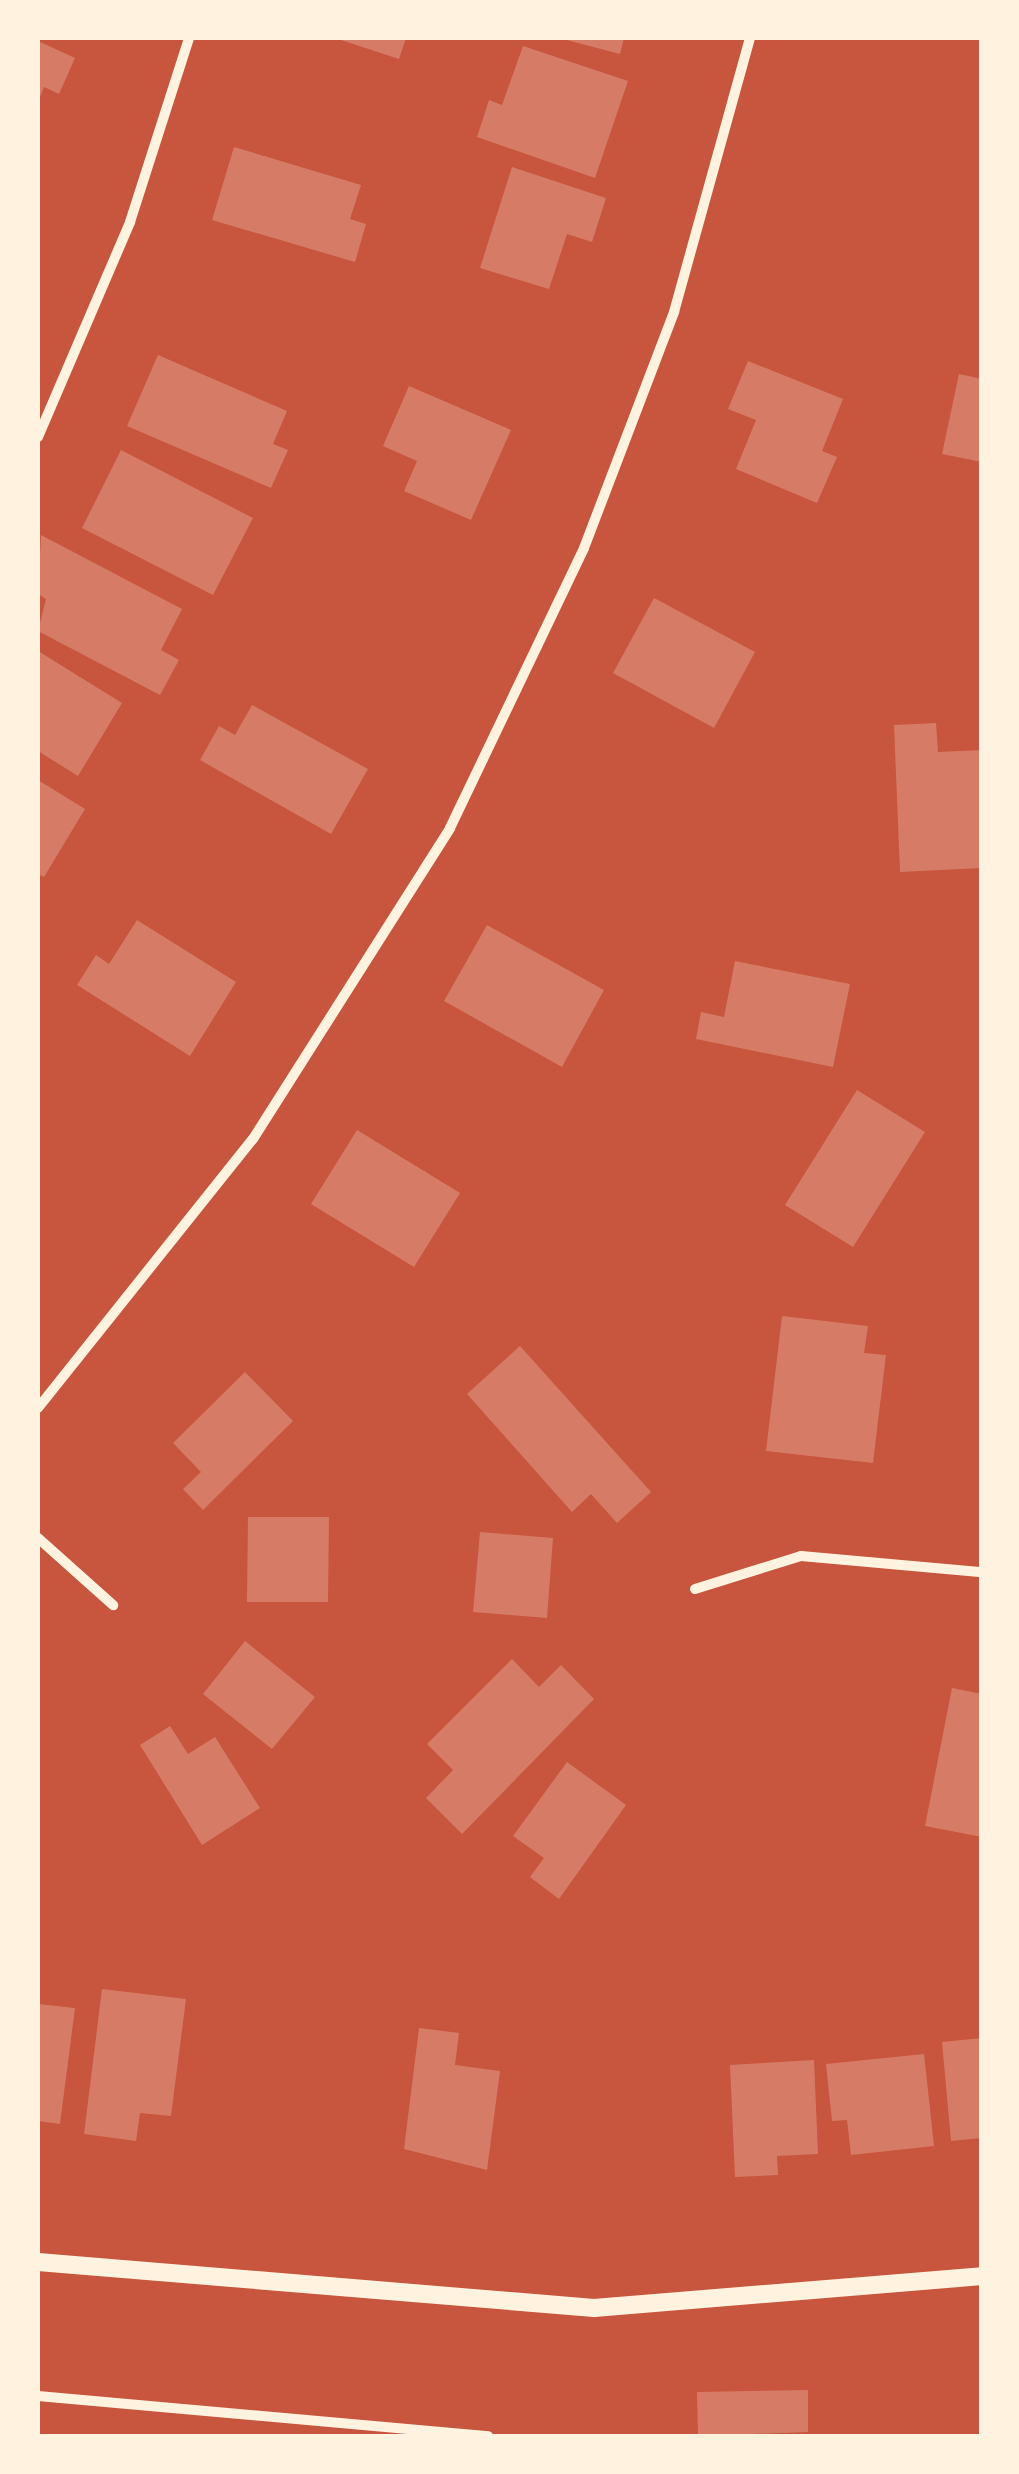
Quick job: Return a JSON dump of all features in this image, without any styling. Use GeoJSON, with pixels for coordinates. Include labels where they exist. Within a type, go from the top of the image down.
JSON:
{"type":"FeatureCollection","features":[{"type":"Feature","properties":{"kind":"street"},"geometry":{"type":"LineString","coordinates":[[38,437],[130,222],[189,38]]}},
{"type":"Feature","properties":{"kind":"street"},"geometry":{"type":"LineString","coordinates":[[38,1408],[253,1139],[450,828],[584,548],[674,312],[750,38]]}},
{"type":"Feature","properties":{"kind":"street"},"geometry":{"type":"LineString","coordinates":[[38,1538],[112,1605]]}},
{"type":"Feature","properties":{"kind":"street"},"geometry":{"type":"LineString","coordinates":[[695,1589],[801,1556],[982,1572]]}},
{"type":"Feature","properties":{"kind":"street"},"geometry":{"type":"LineString","coordinates":[[38,2262],[594,2308],[982,2276]]}},
{"type":"Feature","properties":{"kind":"street"},"geometry":{"type":"LineString","coordinates":[[38,2396],[488,2436]]}},
{"type":"Feature","properties":{"kind":"building"},"geometry":{"type":"Polygon","coordinates":[[[335,38],[406,38],[399,59],[335,38]]]}},
{"type":"Feature","properties":{"kind":"building"},"geometry":{"type":"Polygon","coordinates":[[[559,38],[624,38],[620,54],[559,38]]]}},
{"type":"Feature","properties":{"kind":"building"},"geometry":{"type":"Polygon","coordinates":[[[38,41],[75,58],[59,94],[44,87],[38,102],[38,41]]]}},
{"type":"Feature","properties":{"kind":"building"},"geometry":{"type":"Polygon","coordinates":[[[523,46],[628,81],[595,178],[477,137],[489,100],[502,105],[523,46]]]}},
{"type":"Feature","properties":{"kind":"building"},"geometry":{"type":"Polygon","coordinates":[[[234,147],[361,185],[350,219],[366,224],[355,262],[212,220],[234,147]]]}},
{"type":"Feature","properties":{"kind":"building"},"geometry":{"type":"Polygon","coordinates":[[[512,167],[606,198],[592,242],[567,234],[549,289],[480,268],[512,167]]]}},
{"type":"Feature","properties":{"kind":"building"},"geometry":{"type":"Polygon","coordinates":[[[158,355],[287,411],[273,444],[288,450],[271,488],[127,426],[158,355]]]}},
{"type":"Feature","properties":{"kind":"building"},"geometry":{"type":"Polygon","coordinates":[[[748,361],[843,399],[822,451],[837,457],[817,503],[736,469],[756,420],[728,409],[748,361]]]}},
{"type":"Feature","properties":{"kind":"building"},"geometry":{"type":"Polygon","coordinates":[[[959,374],[982,379],[982,462],[942,454],[959,374]]]}},
{"type":"Feature","properties":{"kind":"building"},"geometry":{"type":"Polygon","coordinates":[[[409,386],[511,430],[471,520],[404,491],[417,461],[383,446],[409,386]]]}},
{"type":"Feature","properties":{"kind":"building"},"geometry":{"type":"Polygon","coordinates":[[[121,450],[253,518],[213,595],[82,528],[121,450]]]}},
{"type":"Feature","properties":{"kind":"building"},"geometry":{"type":"Polygon","coordinates":[[[41,535],[182,609],[161,650],[179,660],[160,695],[38,631],[46,599],[38,594],[41,535]]]}},
{"type":"Feature","properties":{"kind":"building"},"geometry":{"type":"Polygon","coordinates":[[[654,598],[755,652],[714,728],[613,673],[654,598]]]}},
{"type":"Feature","properties":{"kind":"building"},"geometry":{"type":"Polygon","coordinates":[[[38,651],[122,703],[78,776],[38,751],[38,651]]]}},
{"type":"Feature","properties":{"kind":"building"},"geometry":{"type":"Polygon","coordinates":[[[252,705],[368,769],[331,834],[200,760],[219,726],[235,735],[252,705]]]}},
{"type":"Feature","properties":{"kind":"building"},"geometry":{"type":"Polygon","coordinates":[[[936,723],[938,752],[982,750],[982,868],[900,872],[894,725],[936,723]]]}},
{"type":"Feature","properties":{"kind":"building"},"geometry":{"type":"Polygon","coordinates":[[[38,780],[85,809],[44,877],[38,874],[38,780]]]}},
{"type":"Feature","properties":{"kind":"building"},"geometry":{"type":"Polygon","coordinates":[[[137,920],[236,982],[190,1056],[77,985],[96,955],[109,964],[137,920]]]}},
{"type":"Feature","properties":{"kind":"building"},"geometry":{"type":"Polygon","coordinates":[[[487,925],[604,990],[562,1067],[444,1001],[487,925]]]}},
{"type":"Feature","properties":{"kind":"building"},"geometry":{"type":"Polygon","coordinates":[[[735,961],[850,984],[833,1067],[696,1039],[701,1012],[724,1017],[735,961]]]}},
{"type":"Feature","properties":{"kind":"building"},"geometry":{"type":"Polygon","coordinates":[[[857,1090],[925,1132],[853,1247],[785,1205],[857,1090]]]}},
{"type":"Feature","properties":{"kind":"building"},"geometry":{"type":"Polygon","coordinates":[[[357,1130],[460,1193],[414,1267],[311,1204],[357,1130]]]}},
{"type":"Feature","properties":{"kind":"building"},"geometry":{"type":"Polygon","coordinates":[[[782,1316],[868,1326],[864,1353],[886,1355],[873,1463],[766,1451],[782,1316]]]}},
{"type":"Feature","properties":{"kind":"building"},"geometry":{"type":"Polygon","coordinates":[[[520,1346],[651,1492],[617,1523],[591,1494],[572,1512],[467,1394],[520,1346]]]}},
{"type":"Feature","properties":{"kind":"building"},"geometry":{"type":"Polygon","coordinates":[[[245,1372],[293,1421],[203,1510],[183,1489],[201,1472],[173,1443],[245,1372]]]}},
{"type":"Feature","properties":{"kind":"building"},"geometry":{"type":"Polygon","coordinates":[[[248,1517],[329,1517],[328,1602],[247,1602],[248,1517]]]}},
{"type":"Feature","properties":{"kind":"building"},"geometry":{"type":"Polygon","coordinates":[[[480,1532],[553,1538],[547,1618],[473,1612],[480,1532]]]}},
{"type":"Feature","properties":{"kind":"building"},"geometry":{"type":"Polygon","coordinates":[[[245,1641],[315,1697],[272,1749],[203,1694],[245,1641]]]}},
{"type":"Feature","properties":{"kind":"building"},"geometry":{"type":"Polygon","coordinates":[[[512,1659],[539,1687],[561,1665],[594,1699],[462,1834],[426,1798],[453,1770],[427,1744],[512,1659]]]}},
{"type":"Feature","properties":{"kind":"building"},"geometry":{"type":"Polygon","coordinates":[[[952,1688],[982,1694],[982,1837],[925,1826],[952,1688]]]}},
{"type":"Feature","properties":{"kind":"building"},"geometry":{"type":"Polygon","coordinates":[[[170,1726],[188,1754],[215,1737],[260,1808],[202,1845],[140,1745],[170,1726]]]}},
{"type":"Feature","properties":{"kind":"building"},"geometry":{"type":"Polygon","coordinates":[[[567,1762],[626,1805],[559,1899],[530,1877],[544,1858],[513,1836],[567,1762]]]}},
{"type":"Feature","properties":{"kind":"building"},"geometry":{"type":"Polygon","coordinates":[[[102,1989],[186,1999],[171,2116],[140,2113],[136,2141],[84,2134],[102,1989]]]}},
{"type":"Feature","properties":{"kind":"building"},"geometry":{"type":"Polygon","coordinates":[[[38,2004],[75,2008],[60,2124],[38,2121],[38,2004]]]}},
{"type":"Feature","properties":{"kind":"building"},"geometry":{"type":"Polygon","coordinates":[[[419,2028],[459,2033],[455,2065],[500,2071],[487,2170],[404,2149],[419,2028]]]}},
{"type":"Feature","properties":{"kind":"building"},"geometry":{"type":"Polygon","coordinates":[[[982,2038],[982,2138],[951,2141],[942,2042],[982,2038]]]}},
{"type":"Feature","properties":{"kind":"building"},"geometry":{"type":"Polygon","coordinates":[[[924,2054],[934,2146],[851,2155],[847,2120],[832,2121],[826,2064],[924,2054]]]}},
{"type":"Feature","properties":{"kind":"building"},"geometry":{"type":"Polygon","coordinates":[[[814,2060],[818,2154],[777,2156],[778,2175],[735,2177],[730,2065],[814,2060]]]}},
{"type":"Feature","properties":{"kind":"building"},"geometry":{"type":"Polygon","coordinates":[[[808,2390],[808,2432],[698,2436],[697,2392],[808,2390]]]}}]}
